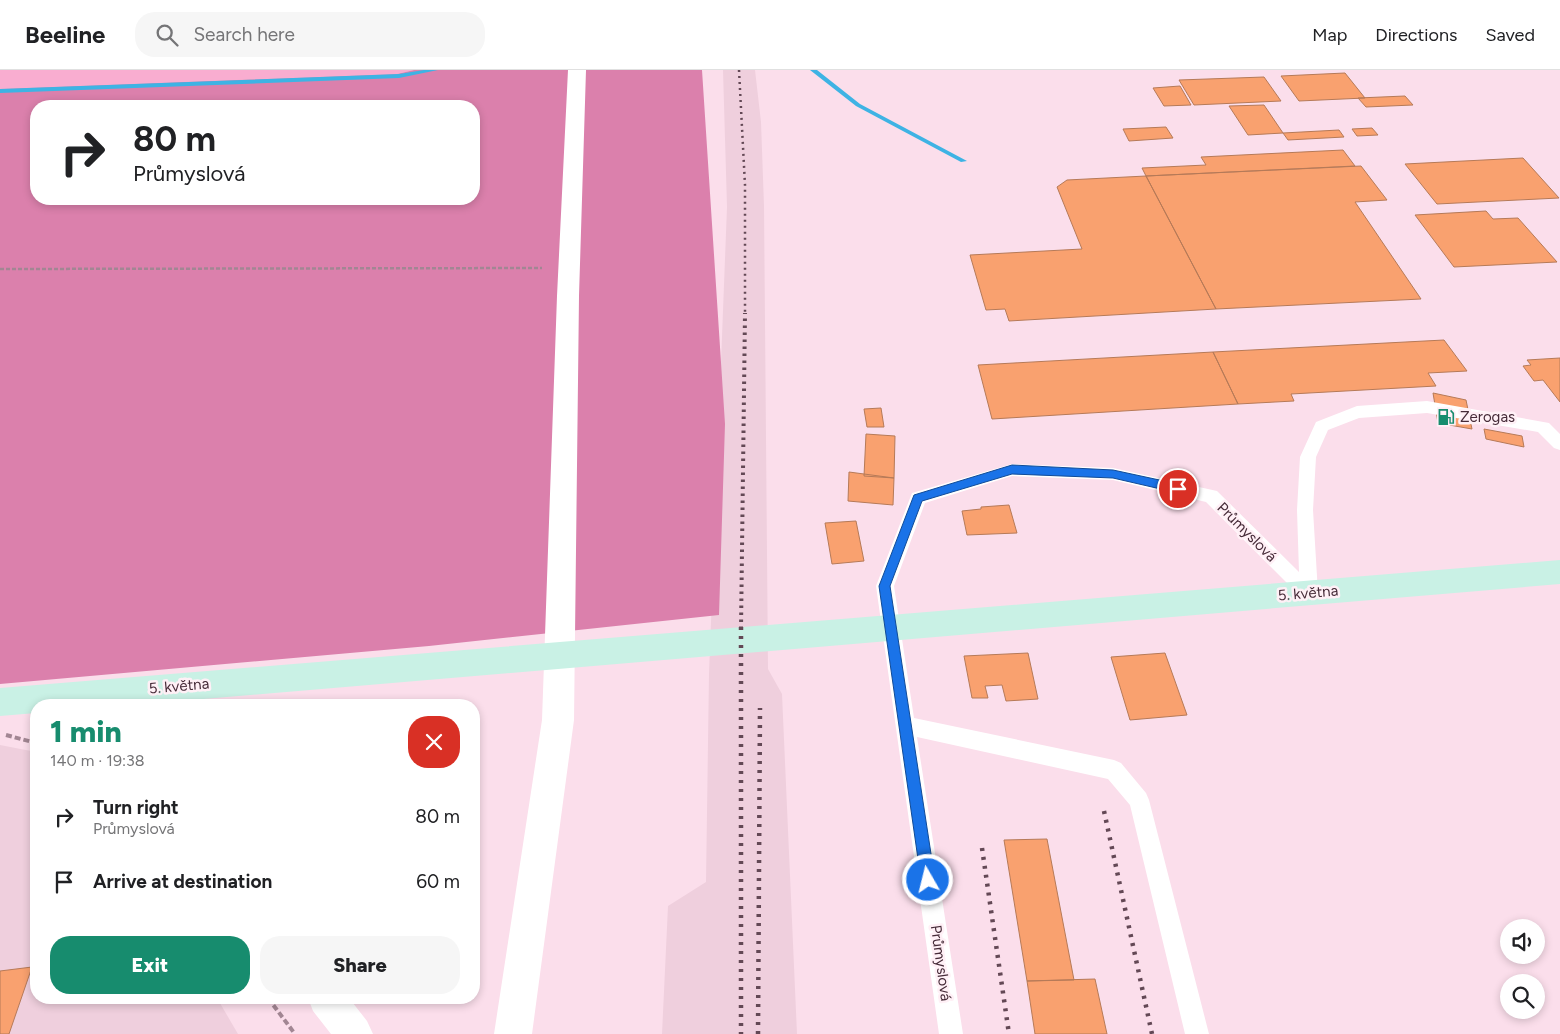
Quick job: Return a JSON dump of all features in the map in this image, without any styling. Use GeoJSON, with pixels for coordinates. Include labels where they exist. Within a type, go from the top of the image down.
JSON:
{"type":"FeatureCollection","features":[{"type":"Feature","properties":{"kind":"main road","name":"5. května"},"geometry":{"type":"LineString","coordinates":[[79,699],[158,696],[327,673],[1560,572]]}},
{"type":"Feature","properties":{"kind":"main road","name":"5. května"},"geometry":{"type":"LineString","coordinates":[[0,702],[30,701]]}},
{"type":"Feature","properties":{"kind":"street"},"geometry":{"type":"LineString","coordinates":[[513,1034],[558,720],[569,268],[578,70]]}},
{"type":"Feature","properties":{"kind":"street"},"geometry":{"type":"LineString","coordinates":[[331,1004],[354,1034]]}},
{"type":"Feature","properties":{"kind":"lane"},"geometry":{"type":"LineString","coordinates":[[1309,593],[1306,510],[1308,457],[1322,426],[1357,412],[1427,407],[1543,427],[1560,444]]}},
{"type":"Feature","properties":{"kind":"lane","name":"Průmyslová"},"geometry":{"type":"LineString","coordinates":[[951,1034],[885,586],[918,498],[1012,470],[1113,474],[1211,496],[1309,593]]}},
{"type":"Feature","properties":{"kind":"lane"},"geometry":{"type":"LineString","coordinates":[[905,725],[1114,770],[1139,800],[1196,1034]]}},
{"type":"Feature","properties":{"kind":"path"},"geometry":{"type":"LineString","coordinates":[[0,269],[569,268]]}},
{"type":"Feature","properties":{"kind":"path"},"geometry":{"type":"LineString","coordinates":[[0,734],[30,742]]}},
{"type":"Feature","properties":{"kind":"path"},"geometry":{"type":"LineString","coordinates":[[272,1004],[295,1034]]}},
{"type":"Feature","properties":{"kind":"shaded area"},"geometry":{"type":"Polygon","coordinates":[[[0,70],[414,70],[397,74],[0,89],[0,70]]]}},
{"type":"Feature","properties":{"kind":"shaded area"},"geometry":{"type":"Polygon","coordinates":[[[414,70],[702,70],[725,424],[719,615],[429,646],[0,684],[0,89],[397,74],[414,70]]]}},
{"type":"Feature","properties":{"kind":"shaded area"},"geometry":{"type":"Polygon","coordinates":[[[723,70],[755,70],[761,122],[764,206],[768,669],[782,694],[797,1034],[662,1034],[668,906],[706,882],[709,674],[727,207],[723,70]]]}},
{"type":"Feature","properties":{"kind":"shaded area"},"geometry":{"type":"Polygon","coordinates":[[[0,745],[30,751],[30,1004],[220,1004],[238,1034],[0,1034],[0,745]]]}},
{"type":"Feature","properties":{"kind":"building"},"geometry":{"type":"Polygon","coordinates":[[[1345,73],[1365,98],[1299,101],[1281,76],[1345,73]]]}},
{"type":"Feature","properties":{"kind":"building"},"geometry":{"type":"Polygon","coordinates":[[[1264,77],[1281,101],[1194,105],[1179,80],[1264,77]]]}},
{"type":"Feature","properties":{"kind":"building"},"geometry":{"type":"Polygon","coordinates":[[[1180,86],[1191,105],[1164,106],[1153,88],[1180,86]]]}},
{"type":"Feature","properties":{"kind":"building"},"geometry":{"type":"Polygon","coordinates":[[[1405,96],[1413,105],[1366,107],[1358,98],[1405,96]]]}},
{"type":"Feature","properties":{"kind":"building"},"geometry":{"type":"Polygon","coordinates":[[[1264,105],[1283,133],[1248,135],[1229,106],[1264,105]]]}},
{"type":"Feature","properties":{"kind":"building"},"geometry":{"type":"Polygon","coordinates":[[[1166,127],[1173,138],[1129,141],[1123,129],[1166,127]]]}},
{"type":"Feature","properties":{"kind":"building"},"geometry":{"type":"Polygon","coordinates":[[[1372,128],[1378,135],[1357,136],[1352,129],[1372,128]]]}},
{"type":"Feature","properties":{"kind":"building"},"geometry":{"type":"Polygon","coordinates":[[[1339,130],[1344,137],[1288,140],[1283,133],[1339,130]]]}},
{"type":"Feature","properties":{"kind":"building"},"geometry":{"type":"Polygon","coordinates":[[[1343,150],[1355,166],[1146,176],[1142,168],[1206,165],[1201,157],[1343,150]]]}},
{"type":"Feature","properties":{"kind":"building"},"geometry":{"type":"Polygon","coordinates":[[[1523,158],[1559,198],[1437,204],[1405,164],[1523,158]]]}},
{"type":"Feature","properties":{"kind":"building"},"geometry":{"type":"Polygon","coordinates":[[[1361,166],[1387,200],[1355,202],[1421,299],[1216,309],[1146,176],[1361,166]]]}},
{"type":"Feature","properties":{"kind":"building"},"geometry":{"type":"Polygon","coordinates":[[[1146,176],[1216,309],[1009,321],[1005,309],[986,310],[970,255],[1082,249],[1057,187],[1067,180],[1146,176]]]}},
{"type":"Feature","properties":{"kind":"building"},"geometry":{"type":"Polygon","coordinates":[[[1486,211],[1493,219],[1518,218],[1557,262],[1454,267],[1415,215],[1486,211]]]}},
{"type":"Feature","properties":{"kind":"building"},"geometry":{"type":"Polygon","coordinates":[[[1444,340],[1467,371],[1428,373],[1436,386],[1291,394],[1294,401],[1238,404],[1213,352],[1444,340]]]}},
{"type":"Feature","properties":{"kind":"building"},"geometry":{"type":"Polygon","coordinates":[[[1213,352],[1238,404],[992,419],[978,365],[1213,352]]]}},
{"type":"Feature","properties":{"kind":"building"},"geometry":{"type":"Polygon","coordinates":[[[1560,358],[1560,402],[1543,380],[1534,381],[1523,366],[1531,365],[1527,360],[1560,358]]]}},
{"type":"Feature","properties":{"kind":"building"},"geometry":{"type":"Polygon","coordinates":[[[1433,393],[1466,400],[1472,429],[1438,423],[1433,393]]]}},
{"type":"Feature","properties":{"kind":"building"},"geometry":{"type":"Polygon","coordinates":[[[881,408],[884,427],[867,427],[864,409],[881,408]]]}},
{"type":"Feature","properties":{"kind":"building"},"geometry":{"type":"Polygon","coordinates":[[[1484,429],[1522,436],[1524,447],[1486,439],[1484,429]]]}},
{"type":"Feature","properties":{"kind":"building"},"geometry":{"type":"Polygon","coordinates":[[[866,434],[895,436],[894,478],[864,476],[866,434]]]}},
{"type":"Feature","properties":{"kind":"building"},"geometry":{"type":"Polygon","coordinates":[[[849,472],[894,478],[893,505],[848,501],[849,472]]]}},
{"type":"Feature","properties":{"kind":"building"},"geometry":{"type":"Polygon","coordinates":[[[1009,505],[1017,533],[967,535],[962,511],[981,509],[981,507],[1009,505]]]}},
{"type":"Feature","properties":{"kind":"building"},"geometry":{"type":"Polygon","coordinates":[[[856,521],[864,561],[832,564],[825,523],[856,521]]]}},
{"type":"Feature","properties":{"kind":"building"},"geometry":{"type":"Polygon","coordinates":[[[1028,653],[1038,699],[1006,701],[1002,685],[985,686],[988,698],[972,698],[964,656],[1028,653]]]}},
{"type":"Feature","properties":{"kind":"building"},"geometry":{"type":"Polygon","coordinates":[[[1165,653],[1187,715],[1130,720],[1111,657],[1165,653]]]}},
{"type":"Feature","properties":{"kind":"building"},"geometry":{"type":"Polygon","coordinates":[[[1047,839],[1074,980],[1027,981],[1004,840],[1047,839]]]}},
{"type":"Feature","properties":{"kind":"building"},"geometry":{"type":"Polygon","coordinates":[[[30,967],[30,973],[9,1034],[0,1034],[0,971],[30,967]]]}},
{"type":"Feature","properties":{"kind":"building"},"geometry":{"type":"Polygon","coordinates":[[[1095,979],[1107,1034],[1035,1034],[1027,981],[1095,979]]]}},
{"type":"Feature","properties":{"kind":"waterway"},"geometry":{"type":"LineString","coordinates":[[0,91],[399,76],[435,70]]}},
{"type":"Feature","properties":{"kind":"waterway"},"geometry":{"type":"LineString","coordinates":[[813,70],[858,105],[963,161]]}},
{"type":"Feature","properties":{"kind":"railway"},"geometry":{"type":"LineString","coordinates":[[739,70],[745,185],[745,313]]}},
{"type":"Feature","properties":{"kind":"railway"},"geometry":{"type":"LineString","coordinates":[[741,629],[745,313]]}},
{"type":"Feature","properties":{"kind":"railway"},"geometry":{"type":"LineString","coordinates":[[741,629],[741,1034]]}},
{"type":"Feature","properties":{"kind":"railway"},"geometry":{"type":"LineString","coordinates":[[758,1034],[760,708]]}},
{"type":"Feature","properties":{"kind":"railway"},"geometry":{"type":"LineString","coordinates":[[1104,811],[1152,1034]]}},
{"type":"Feature","properties":{"kind":"railway"},"geometry":{"type":"LineString","coordinates":[[982,848],[1009,1034]]}},
{"type":"Feature","properties":{"kind":"place","name":"Zerogas"},"geometry":{"type":"Point","coordinates":[1446,417]}},
{"type":"Feature","properties":{"kind":"route"},"geometry":{"type":"LineString","coordinates":[[928,880],[885,586],[918,498],[1012,470],[1113,474],[1178,489]]}}]}
